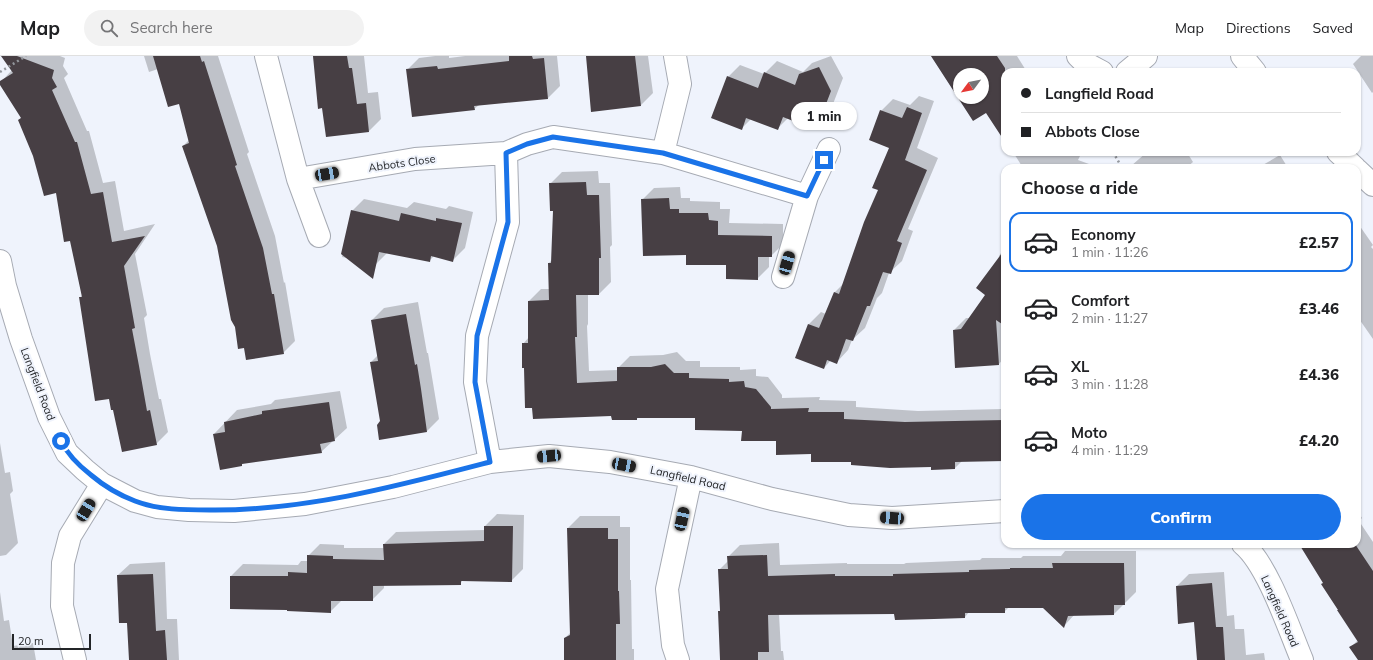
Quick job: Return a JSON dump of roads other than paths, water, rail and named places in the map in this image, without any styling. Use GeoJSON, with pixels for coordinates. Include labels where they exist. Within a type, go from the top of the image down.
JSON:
{"type":"FeatureCollection","features":[{"type":"Feature","properties":{"kind":"street"},"geometry":{"type":"LineString","coordinates":[[266,56],[298,179],[319,236]]}},
{"type":"Feature","properties":{"kind":"street"},"geometry":{"type":"LineString","coordinates":[[663,153],[680,84],[675,56]]}},
{"type":"Feature","properties":{"kind":"street"},"geometry":{"type":"LineString","coordinates":[[1078,56],[1085,63],[1094,68]]}},
{"type":"Feature","properties":{"kind":"street"},"geometry":{"type":"LineString","coordinates":[[1132,68],[1146,56]]}},
{"type":"Feature","properties":{"kind":"street"},"geometry":{"type":"LineString","coordinates":[[1242,56],[1252,68]]}},
{"type":"Feature","properties":{"kind":"street","name":"Abbots Close"},"geometry":{"type":"LineString","coordinates":[[298,179],[415,159],[506,153],[527,144],[553,137],[663,153],[807,196]]}},
{"type":"Feature","properties":{"kind":"street"},"geometry":{"type":"LineString","coordinates":[[783,277],[807,196],[829,148]]}},
{"type":"Feature","properties":{"kind":"street"},"geometry":{"type":"LineString","coordinates":[[490,462],[475,382],[477,336],[508,222],[506,153]]}},
{"type":"Feature","properties":{"kind":"street"},"geometry":{"type":"LineString","coordinates":[[1342,156],[1351,164]]}},
{"type":"Feature","properties":{"kind":"street"},"geometry":{"type":"LineString","coordinates":[[1361,174],[1373,185]]}},
{"type":"Feature","properties":{"kind":"street","name":"Langfield Road"},"geometry":{"type":"LineString","coordinates":[[0,261],[5,286],[21,339],[49,417],[67,453],[102,484],[135,501],[157,507],[188,510],[234,510],[305,504],[393,488],[490,462],[549,456],[610,462],[691,477],[772,499],[849,514],[892,518],[1001,511]]}},
{"type":"Feature","properties":{"kind":"street"},"geometry":{"type":"LineString","coordinates":[[678,660],[673,645],[667,589],[691,477]]}},
{"type":"Feature","properties":{"kind":"street"},"geometry":{"type":"LineString","coordinates":[[75,660],[62,606],[63,563],[70,536],[102,484]]}},
{"type":"Feature","properties":{"kind":"street","name":"Langfield Road"},"geometry":{"type":"LineString","coordinates":[[1248,548],[1251,551],[1270,584],[1302,660]]}}]}
